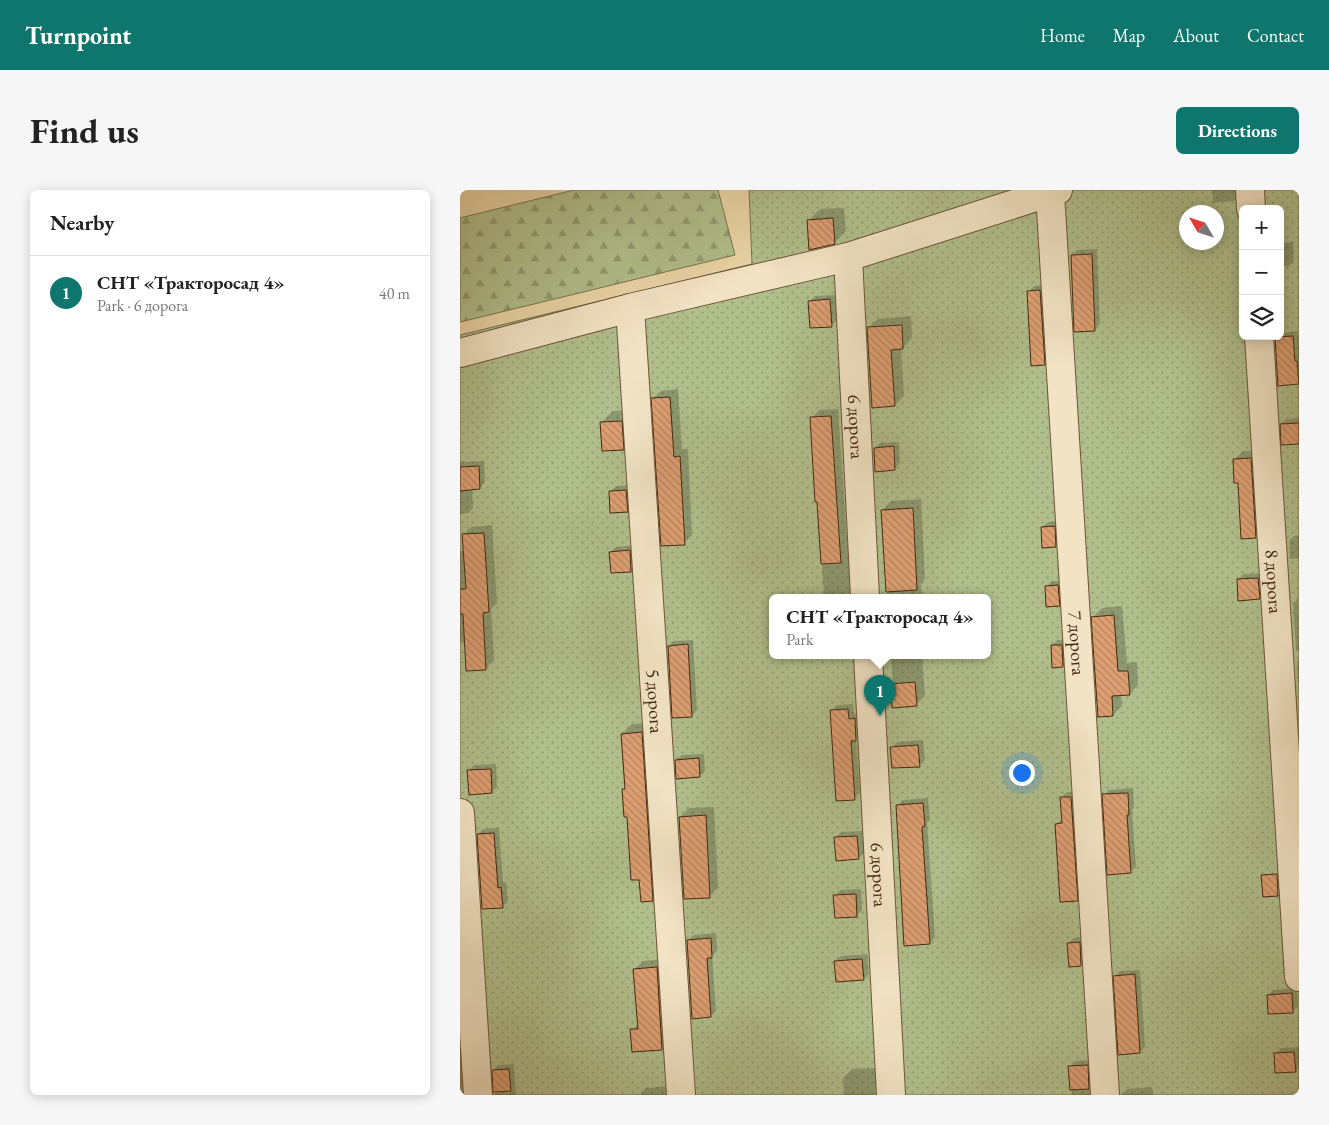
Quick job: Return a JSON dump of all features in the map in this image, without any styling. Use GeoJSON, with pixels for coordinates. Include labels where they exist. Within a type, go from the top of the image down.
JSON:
{"type":"FeatureCollection","features":[{"type":"Feature","properties":{"kind":"street"},"geometry":{"type":"LineString","coordinates":[[1250,190],[1251,205]]}},
{"type":"Feature","properties":{"kind":"street"},"geometry":{"type":"LineString","coordinates":[[460,353],[630,308],[848,257],[1054,191]]}},
{"type":"Feature","properties":{"kind":"street","name":"7 дорога"},"geometry":{"type":"LineString","coordinates":[[1054,191],[1105,1095]]}},
{"type":"Feature","properties":{"kind":"street","name":"6 дорога"},"geometry":{"type":"LineString","coordinates":[[848,257],[866,594]]}},
{"type":"Feature","properties":{"kind":"street","name":"5 дорога"},"geometry":{"type":"LineString","coordinates":[[630,308],[681,1095]]}},
{"type":"Feature","properties":{"kind":"street","name":"8 дорога"},"geometry":{"type":"LineString","coordinates":[[1259,340],[1299,977]]}},
{"type":"Feature","properties":{"kind":"street","name":"6 дорога"},"geometry":{"type":"LineString","coordinates":[[868,659],[891,1095]]}},
{"type":"Feature","properties":{"kind":"street"},"geometry":{"type":"LineString","coordinates":[[460,813],[478,1095]]}},
{"type":"Feature","properties":{"kind":"green space"},"geometry":{"type":"Polygon","coordinates":[[[574,190],[718,190],[735,255],[460,322],[460,218],[574,190]]]}},
{"type":"Feature","properties":{"kind":"green space"},"geometry":{"type":"Polygon","coordinates":[[[749,190],[1299,190],[1299,1095],[460,1095],[460,335],[752,264],[749,190]]]}},
{"type":"Feature","properties":{"kind":"building"},"geometry":{"type":"Polygon","coordinates":[[[833,218],[835,244],[809,250],[807,220],[833,218]]]}},
{"type":"Feature","properties":{"kind":"building"},"geometry":{"type":"Polygon","coordinates":[[[1092,254],[1095,331],[1074,332],[1071,255],[1092,254]]]}},
{"type":"Feature","properties":{"kind":"building"},"geometry":{"type":"Polygon","coordinates":[[[1040,290],[1045,365],[1031,366],[1027,291],[1040,290]]]}},
{"type":"Feature","properties":{"kind":"building"},"geometry":{"type":"Polygon","coordinates":[[[830,299],[832,327],[810,328],[808,301],[830,299]]]}},
{"type":"Feature","properties":{"kind":"building"},"geometry":{"type":"Polygon","coordinates":[[[902,325],[903,349],[891,350],[895,406],[872,408],[867,327],[902,325]]]}},
{"type":"Feature","properties":{"kind":"building"},"geometry":{"type":"Polygon","coordinates":[[[1284,336],[1293,336],[1299,384],[1278,386],[1275,340],[1284,340],[1284,336]]]}},
{"type":"Feature","properties":{"kind":"building"},"geometry":{"type":"Polygon","coordinates":[[[670,397],[674,457],[680,456],[685,545],[661,546],[651,398],[670,397]]]}},
{"type":"Feature","properties":{"kind":"building"},"geometry":{"type":"Polygon","coordinates":[[[831,416],[841,563],[821,564],[810,417],[831,416]]]}},
{"type":"Feature","properties":{"kind":"building"},"geometry":{"type":"Polygon","coordinates":[[[622,421],[624,450],[602,451],[600,422],[622,421]]]}},
{"type":"Feature","properties":{"kind":"building"},"geometry":{"type":"Polygon","coordinates":[[[1299,423],[1299,444],[1281,445],[1280,424],[1299,423]]]}},
{"type":"Feature","properties":{"kind":"building"},"geometry":{"type":"Polygon","coordinates":[[[894,446],[895,470],[875,472],[874,448],[894,446]]]}},
{"type":"Feature","properties":{"kind":"building"},"geometry":{"type":"Polygon","coordinates":[[[1251,458],[1256,538],[1241,539],[1238,483],[1234,483],[1233,459],[1251,458]]]}},
{"type":"Feature","properties":{"kind":"building"},"geometry":{"type":"Polygon","coordinates":[[[479,466],[480,489],[460,491],[460,467],[479,466]]]}},
{"type":"Feature","properties":{"kind":"building"},"geometry":{"type":"Polygon","coordinates":[[[626,490],[628,512],[610,513],[609,491],[626,490]]]}},
{"type":"Feature","properties":{"kind":"building"},"geometry":{"type":"Polygon","coordinates":[[[913,508],[917,590],[886,592],[881,510],[913,508]]]}},
{"type":"Feature","properties":{"kind":"building"},"geometry":{"type":"Polygon","coordinates":[[[1055,526],[1056,547],[1042,548],[1041,527],[1055,526]]]}},
{"type":"Feature","properties":{"kind":"building"},"geometry":{"type":"Polygon","coordinates":[[[484,533],[489,612],[483,613],[486,670],[466,671],[463,614],[460,614],[460,589],[466,589],[462,534],[484,533]]]}},
{"type":"Feature","properties":{"kind":"building"},"geometry":{"type":"Polygon","coordinates":[[[630,550],[631,572],[611,573],[609,552],[630,550]]]}},
{"type":"Feature","properties":{"kind":"building"},"geometry":{"type":"Polygon","coordinates":[[[1258,578],[1260,599],[1238,601],[1237,579],[1258,578]]]}},
{"type":"Feature","properties":{"kind":"building"},"geometry":{"type":"Polygon","coordinates":[[[1058,585],[1060,606],[1046,607],[1045,586],[1058,585]]]}},
{"type":"Feature","properties":{"kind":"building"},"geometry":{"type":"Polygon","coordinates":[[[1114,615],[1118,671],[1128,671],[1130,695],[1112,696],[1113,716],[1098,717],[1091,617],[1114,615]]]}},
{"type":"Feature","properties":{"kind":"building"},"geometry":{"type":"Polygon","coordinates":[[[688,644],[692,717],[672,718],[668,646],[688,644]]]}},
{"type":"Feature","properties":{"kind":"building"},"geometry":{"type":"Polygon","coordinates":[[[1051,645],[1062,645],[1063,667],[1052,668],[1051,645]]]}},
{"type":"Feature","properties":{"kind":"building"},"geometry":{"type":"Polygon","coordinates":[[[915,682],[917,706],[892,708],[890,684],[915,682]]]}},
{"type":"Feature","properties":{"kind":"building"},"geometry":{"type":"Polygon","coordinates":[[[848,709],[849,719],[855,718],[856,741],[851,741],[855,800],[836,801],[830,710],[848,709]]]}},
{"type":"Feature","properties":{"kind":"building"},"geometry":{"type":"Polygon","coordinates":[[[642,732],[653,901],[641,902],[639,880],[631,880],[627,817],[624,817],[622,789],[625,789],[621,734],[642,732]]]}},
{"type":"Feature","properties":{"kind":"building"},"geometry":{"type":"Polygon","coordinates":[[[918,745],[920,767],[892,768],[890,747],[918,745]]]}},
{"type":"Feature","properties":{"kind":"building"},"geometry":{"type":"Polygon","coordinates":[[[699,758],[700,777],[676,779],[675,760],[699,758]]]}},
{"type":"Feature","properties":{"kind":"building"},"geometry":{"type":"Polygon","coordinates":[[[491,769],[492,793],[469,795],[467,770],[491,769]]]}},
{"type":"Feature","properties":{"kind":"building"},"geometry":{"type":"Polygon","coordinates":[[[1128,793],[1129,815],[1127,815],[1131,873],[1107,875],[1102,794],[1128,793]]]}},
{"type":"Feature","properties":{"kind":"building"},"geometry":{"type":"Polygon","coordinates":[[[1060,797],[1071,797],[1078,901],[1060,902],[1055,824],[1062,823],[1060,797]]]}},
{"type":"Feature","properties":{"kind":"building"},"geometry":{"type":"Polygon","coordinates":[[[923,803],[925,826],[922,827],[930,944],[904,946],[896,805],[923,803]]]}},
{"type":"Feature","properties":{"kind":"building"},"geometry":{"type":"Polygon","coordinates":[[[706,815],[710,898],[684,899],[679,817],[706,815]]]}},
{"type":"Feature","properties":{"kind":"building"},"geometry":{"type":"Polygon","coordinates":[[[494,833],[498,888],[501,887],[503,908],[482,909],[477,834],[494,833]]]}},
{"type":"Feature","properties":{"kind":"building"},"geometry":{"type":"Polygon","coordinates":[[[857,836],[859,859],[836,861],[834,837],[857,836]]]}},
{"type":"Feature","properties":{"kind":"building"},"geometry":{"type":"Polygon","coordinates":[[[1277,874],[1278,896],[1263,897],[1261,875],[1277,874]]]}},
{"type":"Feature","properties":{"kind":"building"},"geometry":{"type":"Polygon","coordinates":[[[856,894],[857,917],[835,918],[833,895],[856,894]]]}},
{"type":"Feature","properties":{"kind":"building"},"geometry":{"type":"Polygon","coordinates":[[[711,938],[712,958],[707,958],[711,1017],[692,1019],[687,940],[711,938]]]}},
{"type":"Feature","properties":{"kind":"building"},"geometry":{"type":"Polygon","coordinates":[[[1080,942],[1081,966],[1069,967],[1067,943],[1080,942]]]}},
{"type":"Feature","properties":{"kind":"building"},"geometry":{"type":"Polygon","coordinates":[[[862,959],[864,980],[836,982],[834,961],[862,959]]]}},
{"type":"Feature","properties":{"kind":"building"},"geometry":{"type":"Polygon","coordinates":[[[657,967],[662,1050],[632,1052],[630,1029],[638,1029],[633,969],[657,967]]]}},
{"type":"Feature","properties":{"kind":"building"},"geometry":{"type":"Polygon","coordinates":[[[1135,974],[1140,1053],[1118,1055],[1113,976],[1135,974]]]}},
{"type":"Feature","properties":{"kind":"building"},"geometry":{"type":"Polygon","coordinates":[[[1292,993],[1293,1013],[1268,1014],[1267,995],[1292,993]]]}},
{"type":"Feature","properties":{"kind":"building"},"geometry":{"type":"Polygon","coordinates":[[[1294,1052],[1296,1072],[1275,1073],[1274,1053],[1294,1052]]]}},
{"type":"Feature","properties":{"kind":"building"},"geometry":{"type":"Polygon","coordinates":[[[1088,1065],[1089,1089],[1070,1090],[1068,1066],[1088,1065]]]}},
{"type":"Feature","properties":{"kind":"building"},"geometry":{"type":"Polygon","coordinates":[[[509,1069],[511,1091],[493,1092],[492,1070],[509,1069]]]}},
{"type":"Feature","properties":{"kind":"place","name":"СНТ «Тракторосад 4»"},"geometry":{"type":"Point","coordinates":[880,716]}}]}
